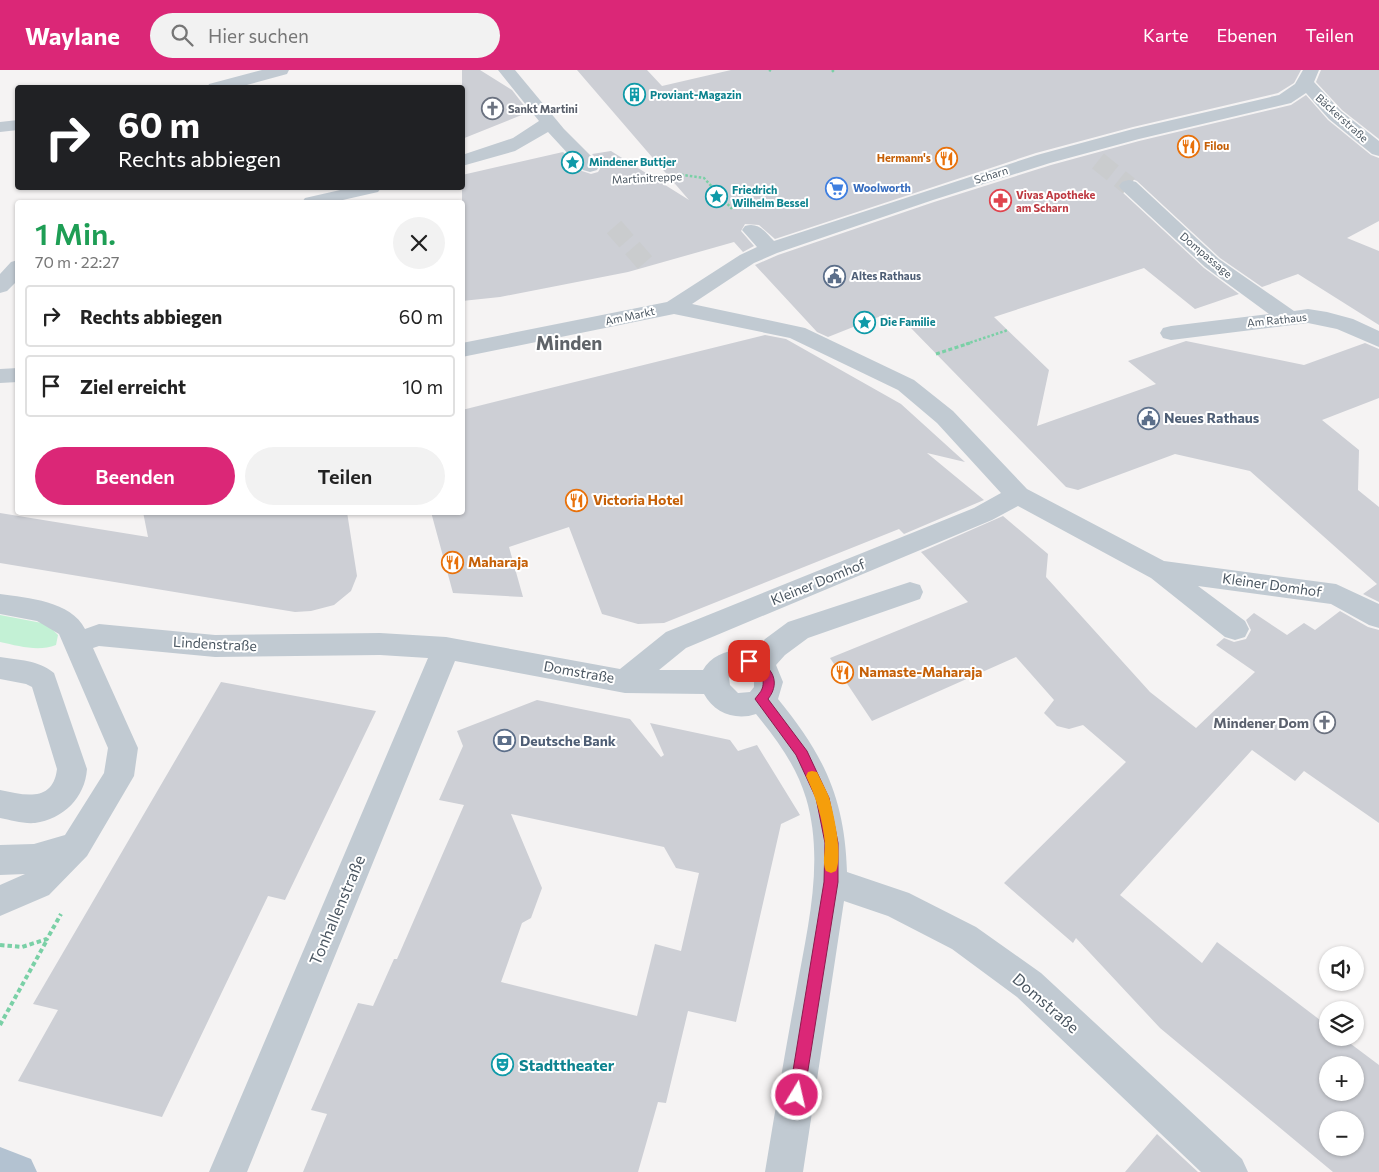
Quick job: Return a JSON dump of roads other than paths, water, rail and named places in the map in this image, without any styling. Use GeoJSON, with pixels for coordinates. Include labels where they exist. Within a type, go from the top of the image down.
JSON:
{"type":"FeatureCollection","features":[{"type":"Feature","properties":{"kind":"main road"},"geometry":{"type":"LineString","coordinates":[[0,1166],[18,1172]]}},
{"type":"Feature","properties":{"kind":"street"},"geometry":{"type":"LineString","coordinates":[[220,85],[233,76],[281,70]]}},
{"type":"Feature","properties":{"kind":"street"},"geometry":{"type":"LineString","coordinates":[[506,70],[549,122],[590,166]]}},
{"type":"Feature","properties":{"kind":"street","name":"Scharn"},"geometry":{"type":"LineString","coordinates":[[674,306],[747,258],[770,249],[962,184],[1081,148],[1140,132],[1286,100],[1297,93],[1309,77]]}},
{"type":"Feature","properties":{"kind":"street","name":"Bäckerstraße"},"geometry":{"type":"LineString","coordinates":[[1309,77],[1335,115],[1379,150]]}},
{"type":"Feature","properties":{"kind":"street"},"geometry":{"type":"LineString","coordinates":[[465,160],[512,147],[526,140],[549,122]]}},
{"type":"Feature","properties":{"kind":"street"},"geometry":{"type":"LineString","coordinates":[[0,127],[15,125]]}},
{"type":"Feature","properties":{"kind":"street"},"geometry":{"type":"LineString","coordinates":[[1081,148],[1098,161]]}},
{"type":"Feature","properties":{"kind":"street","name":"Dompassage"},"geometry":{"type":"LineString","coordinates":[[1129,186],[1212,263],[1289,318]]}},
{"type":"Feature","properties":{"kind":"street"},"geometry":{"type":"LineString","coordinates":[[320,200],[363,190]]}},
{"type":"Feature","properties":{"kind":"street"},"geometry":{"type":"LineString","coordinates":[[752,230],[770,249]]}},
{"type":"Feature","properties":{"kind":"street"},"geometry":{"type":"LineString","coordinates":[[0,287],[11,259]]}},
{"type":"Feature","properties":{"kind":"street","name":"Am Markt"},"geometry":{"type":"LineString","coordinates":[[465,349],[674,306],[797,333]]}},
{"type":"Feature","properties":{"kind":"street","name":"Am Rathaus"},"geometry":{"type":"LineString","coordinates":[[1171,333],[1308,316],[1329,318],[1356,328],[1379,340]]}},
{"type":"Feature","properties":{"kind":"street","name":"Kleiner Domhof"},"geometry":{"type":"LineString","coordinates":[[797,333],[906,384],[944,417],[1018,495],[1160,571],[1235,629]]}},
{"type":"Feature","properties":{"kind":"street"},"geometry":{"type":"LineString","coordinates":[[0,376],[15,375]]}},
{"type":"Feature","properties":{"kind":"street","name":"Kleiner Domhof"},"geometry":{"type":"LineString","coordinates":[[624,681],[676,640],[983,514],[1018,495]]}},
{"type":"Feature","properties":{"kind":"street","name":"Kleiner Domhof"},"geometry":{"type":"LineString","coordinates":[[1160,571],[1336,594],[1379,617]]}},
{"type":"Feature","properties":{"kind":"street"},"geometry":{"type":"LineString","coordinates":[[759,665],[775,647],[798,630],[910,592]]}},
{"type":"Feature","properties":{"kind":"street"},"geometry":{"type":"LineString","coordinates":[[0,604],[39,610],[59,617],[70,627],[123,748],[119,776],[76,846],[37,884],[0,901]]}},
{"type":"Feature","properties":{"kind":"street","name":"Lindenstraße"},"geometry":{"type":"LineString","coordinates":[[78,642],[99,635],[215,646],[380,644],[446,648]]}},
{"type":"Feature","properties":{"kind":"street","name":"Domstraße"},"geometry":{"type":"LineString","coordinates":[[446,648],[624,681],[714,682]]}},
{"type":"Feature","properties":{"kind":"street","name":"Tonhallenstraße"},"geometry":{"type":"LineString","coordinates":[[228,1172],[446,648]]}},
{"type":"Feature","properties":{"kind":"street"},"geometry":{"type":"LineString","coordinates":[[739,660],[759,665],[766,672],[769,682],[768,691],[761,699],[742,705],[731,704],[716,691],[715,674],[720,667],[729,662],[739,660]]}},
{"type":"Feature","properties":{"kind":"street"},"geometry":{"type":"LineString","coordinates":[[0,668],[34,674],[40,676],[44,681],[72,769],[72,780],[66,791],[48,804],[36,809],[0,804]]}},
{"type":"Feature","properties":{"kind":"street"},"geometry":{"type":"LineString","coordinates":[[761,699],[800,751],[822,798],[831,843],[831,882],[784,1172]]}},
{"type":"Feature","properties":{"kind":"street"},"geometry":{"type":"LineString","coordinates":[[0,860],[34,859],[76,846]]}},
{"type":"Feature","properties":{"kind":"street","name":"Domstraße"},"geometry":{"type":"LineString","coordinates":[[831,882],[897,904],[964,938],[1029,985],[1230,1172]]}},
{"type":"Feature","properties":{"kind":"tunnel"},"geometry":{"type":"LineString","coordinates":[[1098,161],[1129,186]]}},
{"type":"Feature","properties":{"kind":"tunnel"},"geometry":{"type":"LineString","coordinates":[[614,227],[648,266]]}},
{"type":"Feature","properties":{"kind":"place","name":"Proviant-Magazin"},"geometry":{"type":"Point","coordinates":[634,95]}},
{"type":"Feature","properties":{"kind":"place","name":"Sankt Martini"},"geometry":{"type":"Point","coordinates":[492,109]}},
{"type":"Feature","properties":{"kind":"place","name":"Filou"},"geometry":{"type":"Point","coordinates":[1188,146]}},
{"type":"Feature","properties":{"kind":"place","name":"Hermann's"},"geometry":{"type":"Point","coordinates":[947,158]}},
{"type":"Feature","properties":{"kind":"place","name":"Mindener Buttjer"},"geometry":{"type":"Point","coordinates":[573,162]}},
{"type":"Feature","properties":{"kind":"place","name":"Woolworth"},"geometry":{"type":"Point","coordinates":[837,188]}},
{"type":"Feature","properties":{"kind":"place","name":"Friedrich Wilhelm Bessel"},"geometry":{"type":"Point","coordinates":[716,196]}},
{"type":"Feature","properties":{"kind":"place","name":"Vivas Apotheke am Scharn"},"geometry":{"type":"Point","coordinates":[1000,201]}},
{"type":"Feature","properties":{"kind":"place","name":"Altes Rathaus"},"geometry":{"type":"Point","coordinates":[835,276]}},
{"type":"Feature","properties":{"kind":"place","name":"Die Familie"},"geometry":{"type":"Point","coordinates":[864,322]}},
{"type":"Feature","properties":{"kind":"place","name":"Neues Rathaus"},"geometry":{"type":"Point","coordinates":[1148,418]}},
{"type":"Feature","properties":{"kind":"place","name":"Victoria Hotel"},"geometry":{"type":"Point","coordinates":[577,500]}},
{"type":"Feature","properties":{"kind":"place","name":"Maharaja"},"geometry":{"type":"Point","coordinates":[452,562]}},
{"type":"Feature","properties":{"kind":"place","name":"Namaste-Maharaja"},"geometry":{"type":"Point","coordinates":[843,672]}},
{"type":"Feature","properties":{"kind":"place","name":"Mindener Dom"},"geometry":{"type":"Point","coordinates":[1325,723]}},
{"type":"Feature","properties":{"kind":"place","name":"Deutsche Bank"},"geometry":{"type":"Point","coordinates":[504,741]}},
{"type":"Feature","properties":{"kind":"place","name":"Stadttheater"},"geometry":{"type":"Point","coordinates":[503,1065]}},
{"type":"Feature","properties":{"kind":"district","name":"Minden"},"geometry":{"type":"Point","coordinates":[569,343]}}]}
